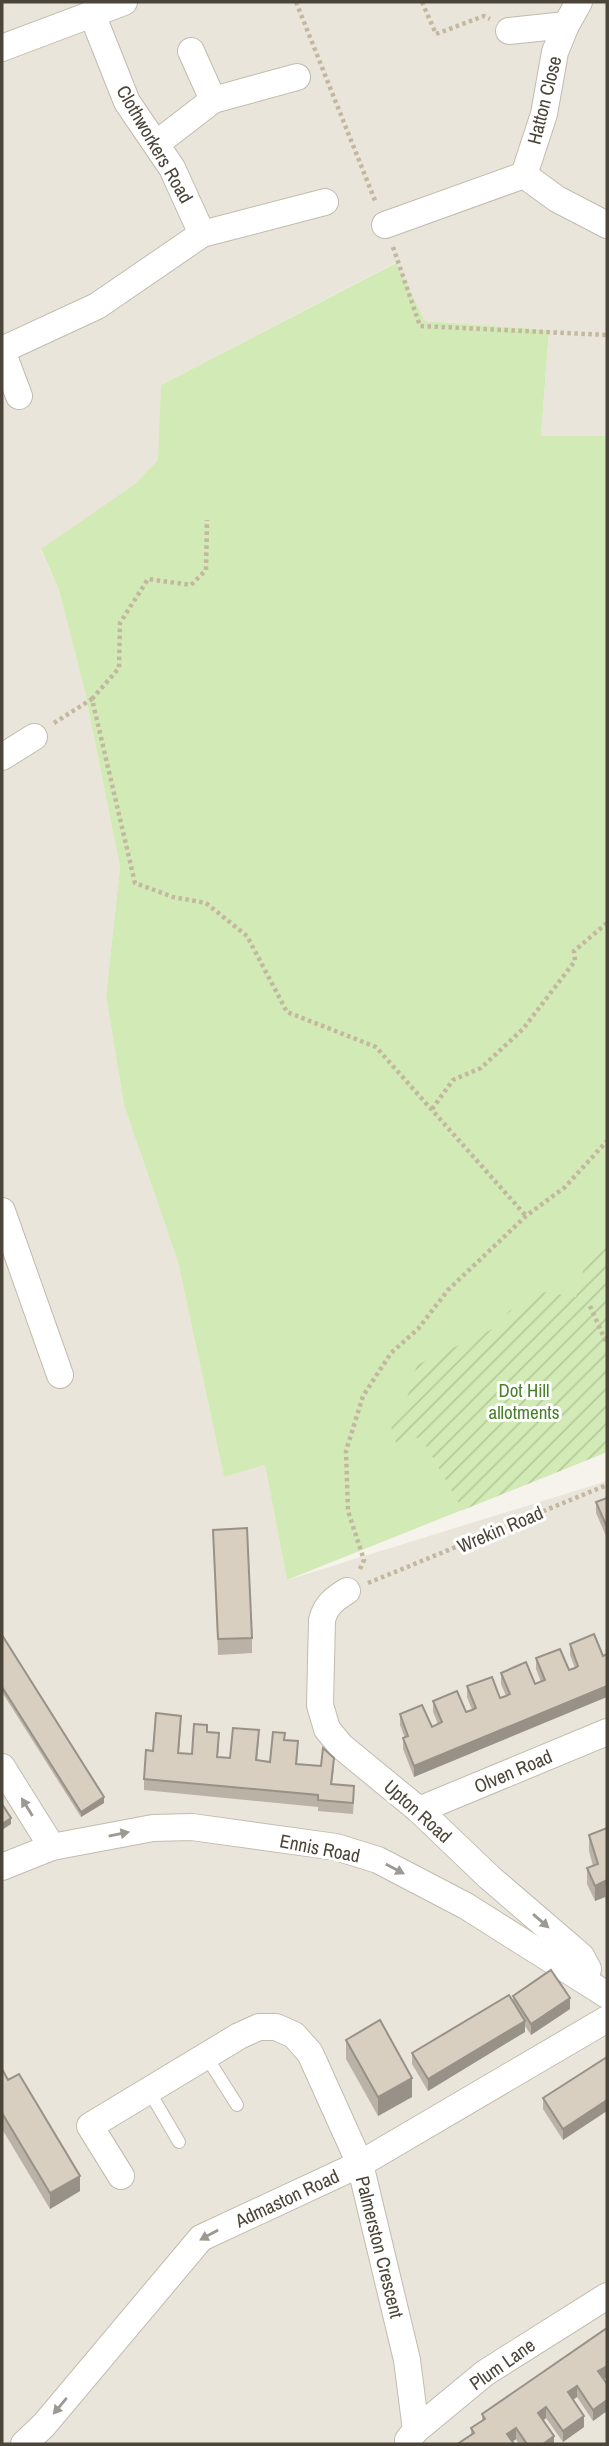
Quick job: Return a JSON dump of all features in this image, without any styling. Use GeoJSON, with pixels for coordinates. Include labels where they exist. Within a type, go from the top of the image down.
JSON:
{"type":"FeatureCollection","features":[{"type":"Feature","properties":{"kind":"street"},"geometry":{"type":"LineString","coordinates":[[2,48],[124,2]]}},
{"type":"Feature","properties":{"kind":"street","name":"Hatton Close"},"geometry":{"type":"LineString","coordinates":[[524,175],[544,114],[555,51],[579,2]]}},
{"type":"Feature","properties":{"kind":"street","name":"Clothworkers Road"},"geometry":{"type":"LineString","coordinates":[[92,15],[127,102],[172,168],[202,234]]}},
{"type":"Feature","properties":{"kind":"street","name":"Hatton Close"},"geometry":{"type":"LineString","coordinates":[[509,31],[566,25]]}},
{"type":"Feature","properties":{"kind":"street"},"geometry":{"type":"LineString","coordinates":[[191,51],[214,100]]}},
{"type":"Feature","properties":{"kind":"street"},"geometry":{"type":"LineString","coordinates":[[156,144],[214,100],[297,77]]}},
{"type":"Feature","properties":{"kind":"street"},"geometry":{"type":"LineString","coordinates":[[385,225],[524,175],[557,199],[607,225]]}},
{"type":"Feature","properties":{"kind":"street"},"geometry":{"type":"LineString","coordinates":[[19,396],[2,350],[97,306],[202,234],[325,202]]}},
{"type":"Feature","properties":{"kind":"street"},"geometry":{"type":"LineString","coordinates":[[2,757],[34,737]]}},
{"type":"Feature","properties":{"kind":"street"},"geometry":{"type":"LineString","coordinates":[[2,1211],[60,1375]]}},
{"type":"Feature","properties":{"kind":"street","name":"Upton Road"},"geometry":{"type":"LineString","coordinates":[[347,1591],[334,1598],[326,1608],[322,1620],[320,1705],[327,1729],[341,1746],[419,1810],[489,1877],[581,1956],[588,1969],[585,1980]]}},
{"type":"Feature","properties":{"kind":"street","name":"Olven Road"},"geometry":{"type":"LineString","coordinates":[[419,1810],[607,1732]]}},
{"type":"Feature","properties":{"kind":"street"},"geometry":{"type":"LineString","coordinates":[[2,1767],[52,1847]]}},
{"type":"Feature","properties":{"kind":"street","name":"Ennis Road"},"geometry":{"type":"LineString","coordinates":[[2,1867],[52,1847],[153,1828],[192,1827],[336,1847],[377,1860],[466,1906],[607,1995]]}},
{"type":"Feature","properties":{"kind":"street","name":"Admaston Road"},"geometry":{"type":"LineString","coordinates":[[24,2444],[44,2425],[201,2238],[360,2164],[607,2019]]}},
{"type":"Feature","properties":{"kind":"street","name":"Palmerston Crescent"},"geometry":{"type":"LineString","coordinates":[[121,2176],[90,2126],[239,2036],[259,2027],[276,2027],[294,2035],[310,2053],[360,2164],[407,2360],[411,2437]]}},
{"type":"Feature","properties":{"kind":"street","name":"Plum Lane"},"geometry":{"type":"LineString","coordinates":[[411,2437],[485,2372],[607,2296]]}},
{"type":"Feature","properties":{"kind":"lane"},"geometry":{"type":"LineString","coordinates":[[206,2056],[237,2105]]}},
{"type":"Feature","properties":{"kind":"lane"},"geometry":{"type":"LineString","coordinates":[[149,2091],[179,2143]]}},
{"type":"Feature","properties":{"kind":"path"},"geometry":{"type":"LineString","coordinates":[[422,2],[436,34],[484,16],[509,31]]}},
{"type":"Feature","properties":{"kind":"path"},"geometry":{"type":"LineString","coordinates":[[34,737],[92,699],[119,668],[120,623],[148,579],[191,585],[206,570],[207,520]]}},
{"type":"Feature","properties":{"kind":"path"},"geometry":{"type":"LineString","coordinates":[[92,699],[135,883],[173,897],[206,902],[247,936],[287,1012],[376,1047],[526,1216]]}},
{"type":"Feature","properties":{"kind":"path"},"geometry":{"type":"LineString","coordinates":[[432,1109],[453,1080],[481,1068],[523,1029],[575,961],[574,951],[607,923]]}},
{"type":"Feature","properties":{"kind":"path"},"geometry":{"type":"LineString","coordinates":[[347,1591],[364,1560],[348,1511],[346,1451],[363,1396],[391,1353],[418,1329],[448,1290],[526,1216],[565,1187],[607,1142]]}},
{"type":"Feature","properties":{"kind":"path"},"geometry":{"type":"LineString","coordinates":[[590,1306],[606,1341]]}},
{"type":"Feature","properties":{"kind":"path","name":"Wrekin Road"},"geometry":{"type":"LineString","coordinates":[[393,1574],[607,1485]]}},
{"type":"Feature","properties":{"kind":"shaded area"},"geometry":{"type":"Polygon","coordinates":[[[2,2],[607,2],[607,436],[541,436],[549,330],[425,321],[395,263],[161,385],[159,460],[135,484],[41,550],[59,590],[85,692],[120,867],[106,996],[124,1105],[178,1262],[224,1477],[265,1465],[287,1580],[607,1481],[607,2444],[2,2444],[2,2]]]}},
{"type":"Feature","properties":{"kind":"green space"},"geometry":{"type":"Polygon","coordinates":[[[396,263],[425,321],[549,330],[541,436],[607,436],[607,1452],[287,1580],[265,1465],[224,1477],[178,1262],[124,1105],[106,996],[120,867],[85,692],[59,590],[41,549],[135,484],[158,460],[161,385],[396,263]]]}},
{"type":"Feature","properties":{"kind":"green space","name":"Dot Hill allotments"},"geometry":{"type":"Polygon","coordinates":[[[607,1244],[607,1452],[463,1510],[421,1437],[396,1443],[390,1423],[404,1408],[417,1365],[501,1325],[509,1311],[543,1292],[576,1297],[585,1264],[607,1244]]]}},
{"type":"Feature","properties":{"kind":"building"},"geometry":{"type":"Polygon","coordinates":[[[607,1498],[607,1524],[606,1525],[596,1502],[607,1498]]]}},
{"type":"Feature","properties":{"kind":"building"},"geometry":{"type":"Polygon","coordinates":[[[247,1528],[252,1638],[218,1639],[213,1530],[247,1528]]]}},
{"type":"Feature","properties":{"kind":"building"},"geometry":{"type":"Polygon","coordinates":[[[594,1634],[603,1656],[607,1654],[607,1686],[414,1766],[403,1738],[408,1736],[400,1714],[422,1705],[432,1727],[442,1722],[433,1701],[457,1691],[466,1712],[472,1710],[476,1708],[467,1686],[492,1677],[500,1698],[506,1696],[510,1694],[501,1673],[526,1662],[535,1684],[545,1680],[536,1658],[560,1649],[569,1670],[575,1668],[578,1666],[570,1644],[594,1634]]]}},
{"type":"Feature","properties":{"kind":"building"},"geometry":{"type":"Polygon","coordinates":[[[2,1635],[104,1797],[81,1812],[2,1687],[2,1635]]]}},
{"type":"Feature","properties":{"kind":"building"},"geometry":{"type":"Polygon","coordinates":[[[156,1713],[181,1716],[178,1753],[192,1754],[194,1724],[207,1725],[207,1732],[219,1733],[217,1757],[230,1758],[233,1728],[259,1730],[256,1760],[270,1762],[273,1732],[285,1733],[284,1740],[298,1741],[296,1764],[321,1766],[323,1748],[334,1758],[331,1784],[354,1786],[353,1803],[318,1800],[318,1795],[144,1779],[146,1750],[153,1751],[156,1713]]]}},
{"type":"Feature","properties":{"kind":"building"},"geometry":{"type":"Polygon","coordinates":[[[2,1804],[11,1818],[2,1824],[2,1804]]]}},
{"type":"Feature","properties":{"kind":"building"},"geometry":{"type":"Polygon","coordinates":[[[607,1828],[607,1887],[605,1881],[595,1886],[587,1868],[598,1864],[589,1835],[607,1828]]]}},
{"type":"Feature","properties":{"kind":"building"},"geometry":{"type":"Polygon","coordinates":[[[551,1970],[570,1998],[531,2024],[513,1996],[551,1970]]]}},
{"type":"Feature","properties":{"kind":"building"},"geometry":{"type":"Polygon","coordinates":[[[509,1995],[525,2021],[428,2079],[412,2053],[509,1995]]]}},
{"type":"Feature","properties":{"kind":"building"},"geometry":{"type":"Polygon","coordinates":[[[380,2020],[412,2078],[378,2097],[346,2040],[380,2020]]]}},
{"type":"Feature","properties":{"kind":"building"},"geometry":{"type":"Polygon","coordinates":[[[607,2057],[607,2100],[563,2129],[543,2098],[607,2057]]]}},
{"type":"Feature","properties":{"kind":"building"},"geometry":{"type":"Polygon","coordinates":[[[2,2069],[8,2080],[19,2074],[80,2176],[50,2193],[2,2113],[2,2069]]]}},
{"type":"Feature","properties":{"kind":"building"},"geometry":{"type":"Polygon","coordinates":[[[607,2328],[607,2366],[598,2371],[607,2384],[607,2400],[593,2410],[577,2386],[568,2392],[584,2416],[563,2431],[546,2407],[538,2413],[554,2436],[543,2444],[527,2444],[516,2428],[507,2434],[514,2444],[459,2443],[474,2433],[471,2428],[485,2419],[482,2414],[607,2328]]]}}]}
